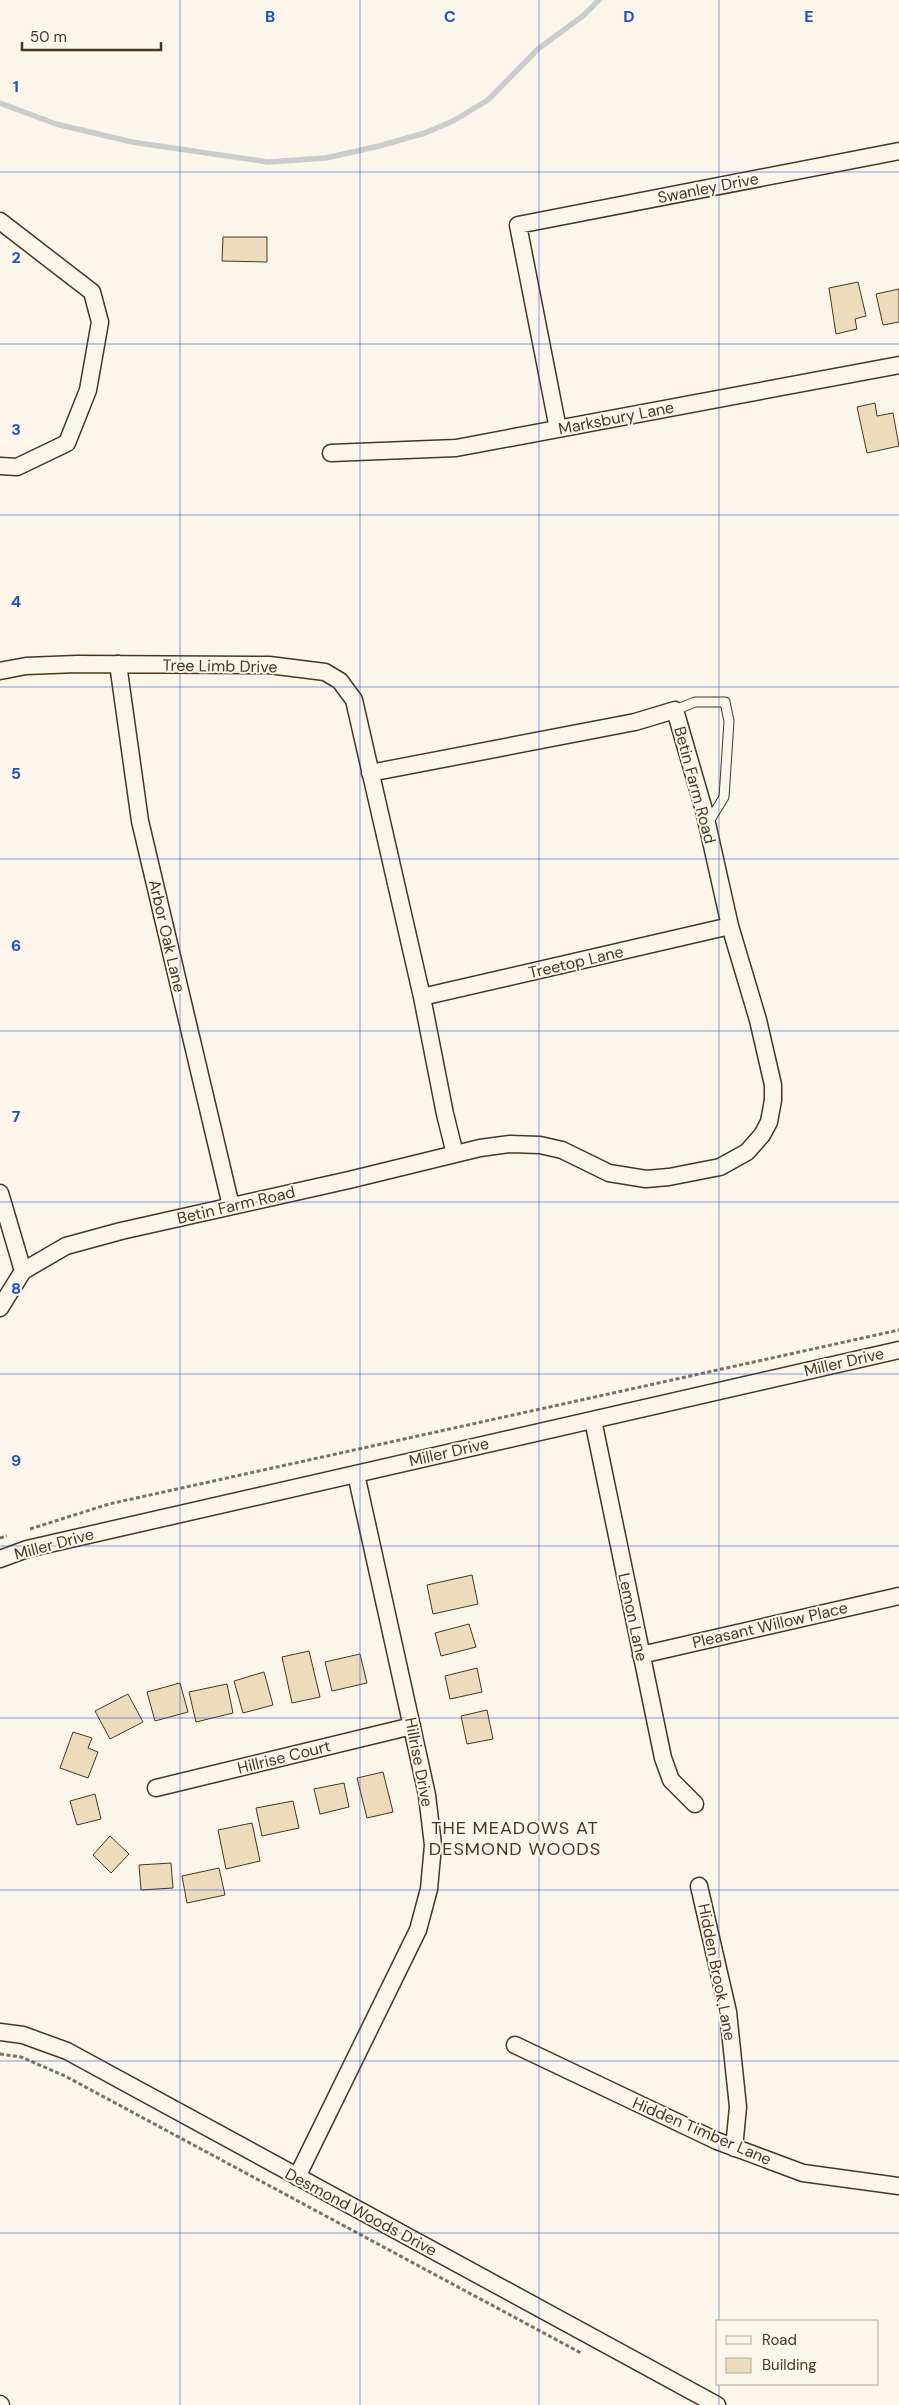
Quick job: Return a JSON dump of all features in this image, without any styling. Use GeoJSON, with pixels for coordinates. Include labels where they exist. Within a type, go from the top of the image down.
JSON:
{"type":"FeatureCollection","features":[{"type":"Feature","properties":{"kind":"street","name":"Swanley Drive"},"geometry":{"type":"LineString","coordinates":[[558,429],[518,225],[899,151]]}},
{"type":"Feature","properties":{"kind":"street"},"geometry":{"type":"LineString","coordinates":[[0,222],[92,292],[100,322],[88,390],[67,443],[17,467],[0,466]]}},
{"type":"Feature","properties":{"kind":"street","name":"Marksbury Lane"},"geometry":{"type":"LineString","coordinates":[[331,454],[456,448],[899,365]]}},
{"type":"Feature","properties":{"kind":"street","name":"Tree Limb Drive"},"geometry":{"type":"LineString","coordinates":[[0,671],[26,666],[118,664],[269,665],[325,672],[340,681],[354,700],[370,773]]}},
{"type":"Feature","properties":{"kind":"street","name":"Arbor Oak Lane"},"geometry":{"type":"LineString","coordinates":[[118,664],[140,821],[231,1206]]}},
{"type":"Feature","properties":{"kind":"street","name":"Betin Farm Road"},"geometry":{"type":"LineString","coordinates":[[23,1271],[66,1246],[455,1154],[510,1144],[540,1145],[562,1150],[609,1173],[646,1179],[669,1177],[720,1167],[747,1152],[762,1136],[768,1122],[773,1100],[773,1085],[758,1020],[730,926],[707,825],[675,710],[635,722],[370,773]]}},
{"type":"Feature","properties":{"kind":"street"},"geometry":{"type":"LineString","coordinates":[[370,773],[422,997],[445,1114],[455,1154]]}},
{"type":"Feature","properties":{"kind":"street","name":"Treetop Lane"},"geometry":{"type":"LineString","coordinates":[[422,997],[730,926]]}},
{"type":"Feature","properties":{"kind":"street"},"geometry":{"type":"LineString","coordinates":[[0,1193],[23,1271],[0,1308]]}},
{"type":"Feature","properties":{"kind":"street","name":"Miller Drive"},"geometry":{"type":"LineString","coordinates":[[0,1559],[27,1549],[899,1350]]}},
{"type":"Feature","properties":{"kind":"street","name":"Lemon Lane"},"geometry":{"type":"LineString","coordinates":[[593,1420],[664,1758],[671,1780],[695,1804]]}},
{"type":"Feature","properties":{"kind":"street","name":"Hillrise Drive"},"geometry":{"type":"LineString","coordinates":[[297,2177],[420,1922],[428,1890],[433,1845],[427,1795],[356,1474]]}},
{"type":"Feature","properties":{"kind":"street","name":"Pleasant Willow Place"},"geometry":{"type":"LineString","coordinates":[[641,1655],[899,1596]]}},
{"type":"Feature","properties":{"kind":"street","name":"Hillrise Court"},"geometry":{"type":"LineString","coordinates":[[156,1788],[412,1726]]}},
{"type":"Feature","properties":{"kind":"street","name":"Hidden Brook Lane"},"geometry":{"type":"LineString","coordinates":[[699,1886],[728,2012],[738,2107],[734,2148]]}},
{"type":"Feature","properties":{"kind":"street","name":"Desmond Woods Drive"},"geometry":{"type":"LineString","coordinates":[[0,2032],[23,2035],[67,2051],[717,2405]]}},
{"type":"Feature","properties":{"kind":"street","name":"Hidden Timber Lane"},"geometry":{"type":"LineString","coordinates":[[515,2045],[734,2148],[803,2173],[899,2186]]}},
{"type":"Feature","properties":{"kind":"lane"},"geometry":{"type":"LineString","coordinates":[[675,710],[695,702],[725,702],[729,721],[724,797],[707,825]]}},
{"type":"Feature","properties":{"kind":"path"},"geometry":{"type":"LineString","coordinates":[[27,1530],[109,1504],[899,1330]]}},
{"type":"Feature","properties":{"kind":"path"},"geometry":{"type":"LineString","coordinates":[[0,1538],[9,1535]]}},
{"type":"Feature","properties":{"kind":"path"},"geometry":{"type":"LineString","coordinates":[[0,2054],[21,2057],[65,2076],[582,2353]]}},
{"type":"Feature","properties":{"kind":"path"},"geometry":{"type":"LineString","coordinates":[[301,2202],[312,2185]]}},
{"type":"Feature","properties":{"kind":"building"},"geometry":{"type":"Polygon","coordinates":[[[223,237],[267,237],[267,262],[222,261],[223,237]]]}},
{"type":"Feature","properties":{"kind":"building"},"geometry":{"type":"Polygon","coordinates":[[[858,282],[866,316],[855,319],[857,329],[836,334],[829,288],[858,282]]]}},
{"type":"Feature","properties":{"kind":"building"},"geometry":{"type":"Polygon","coordinates":[[[899,289],[899,322],[883,325],[876,294],[899,289]]]}},
{"type":"Feature","properties":{"kind":"building"},"geometry":{"type":"Polygon","coordinates":[[[875,403],[877,416],[893,413],[899,446],[867,453],[857,407],[875,403]]]}},
{"type":"Feature","properties":{"kind":"building"},"geometry":{"type":"Polygon","coordinates":[[[472,1575],[478,1604],[433,1614],[427,1585],[472,1575]]]}},
{"type":"Feature","properties":{"kind":"building"},"geometry":{"type":"Polygon","coordinates":[[[469,1624],[476,1647],[441,1656],[435,1633],[469,1624]]]}},
{"type":"Feature","properties":{"kind":"building"},"geometry":{"type":"Polygon","coordinates":[[[309,1651],[320,1697],[292,1703],[282,1657],[309,1651]]]}},
{"type":"Feature","properties":{"kind":"building"},"geometry":{"type":"Polygon","coordinates":[[[360,1654],[367,1683],[332,1691],[325,1662],[360,1654]]]}},
{"type":"Feature","properties":{"kind":"building"},"geometry":{"type":"Polygon","coordinates":[[[477,1668],[482,1692],[450,1699],[445,1676],[477,1668]]]}},
{"type":"Feature","properties":{"kind":"building"},"geometry":{"type":"Polygon","coordinates":[[[264,1672],[273,1705],[243,1713],[234,1681],[264,1672]]]}},
{"type":"Feature","properties":{"kind":"building"},"geometry":{"type":"Polygon","coordinates":[[[180,1683],[188,1712],[155,1721],[147,1692],[180,1683]]]}},
{"type":"Feature","properties":{"kind":"building"},"geometry":{"type":"Polygon","coordinates":[[[227,1684],[233,1713],[196,1722],[189,1692],[227,1684]]]}},
{"type":"Feature","properties":{"kind":"building"},"geometry":{"type":"Polygon","coordinates":[[[128,1694],[143,1722],[110,1739],[95,1711],[128,1694]]]}},
{"type":"Feature","properties":{"kind":"building"},"geometry":{"type":"Polygon","coordinates":[[[487,1710],[493,1739],[467,1744],[461,1716],[487,1710]]]}},
{"type":"Feature","properties":{"kind":"building"},"geometry":{"type":"Polygon","coordinates":[[[73,1732],[92,1738],[88,1748],[98,1752],[88,1778],[60,1768],[73,1732]]]}},
{"type":"Feature","properties":{"kind":"building"},"geometry":{"type":"Polygon","coordinates":[[[383,1772],[393,1812],[367,1818],[357,1778],[383,1772]]]}},
{"type":"Feature","properties":{"kind":"building"},"geometry":{"type":"Polygon","coordinates":[[[344,1783],[349,1807],[320,1814],[314,1789],[344,1783]]]}},
{"type":"Feature","properties":{"kind":"building"},"geometry":{"type":"Polygon","coordinates":[[[95,1794],[101,1819],[77,1825],[70,1801],[95,1794]]]}},
{"type":"Feature","properties":{"kind":"building"},"geometry":{"type":"Polygon","coordinates":[[[293,1801],[299,1828],[262,1836],[256,1808],[293,1801]]]}},
{"type":"Feature","properties":{"kind":"building"},"geometry":{"type":"Polygon","coordinates":[[[252,1823],[260,1861],[226,1869],[218,1830],[252,1823]]]}},
{"type":"Feature","properties":{"kind":"building"},"geometry":{"type":"Polygon","coordinates":[[[110,1836],[129,1854],[111,1873],[93,1855],[110,1836]]]}},
{"type":"Feature","properties":{"kind":"building"},"geometry":{"type":"Polygon","coordinates":[[[171,1863],[173,1888],[141,1890],[139,1865],[171,1863]]]}},
{"type":"Feature","properties":{"kind":"building"},"geometry":{"type":"Polygon","coordinates":[[[219,1868],[225,1895],[187,1903],[182,1876],[219,1868]]]}},
{"type":"Feature","properties":{"kind":"waterway"},"geometry":{"type":"LineString","coordinates":[[0,103],[56,124],[132,142],[268,162],[326,158],[425,133],[453,121],[488,100],[538,49],[584,15],[599,0]]}},
{"type":"Feature","properties":{"kind":"district","name":"THE MEADOWS AT DESMOND WOODS"},"geometry":{"type":"Point","coordinates":[515,1838]}}]}
